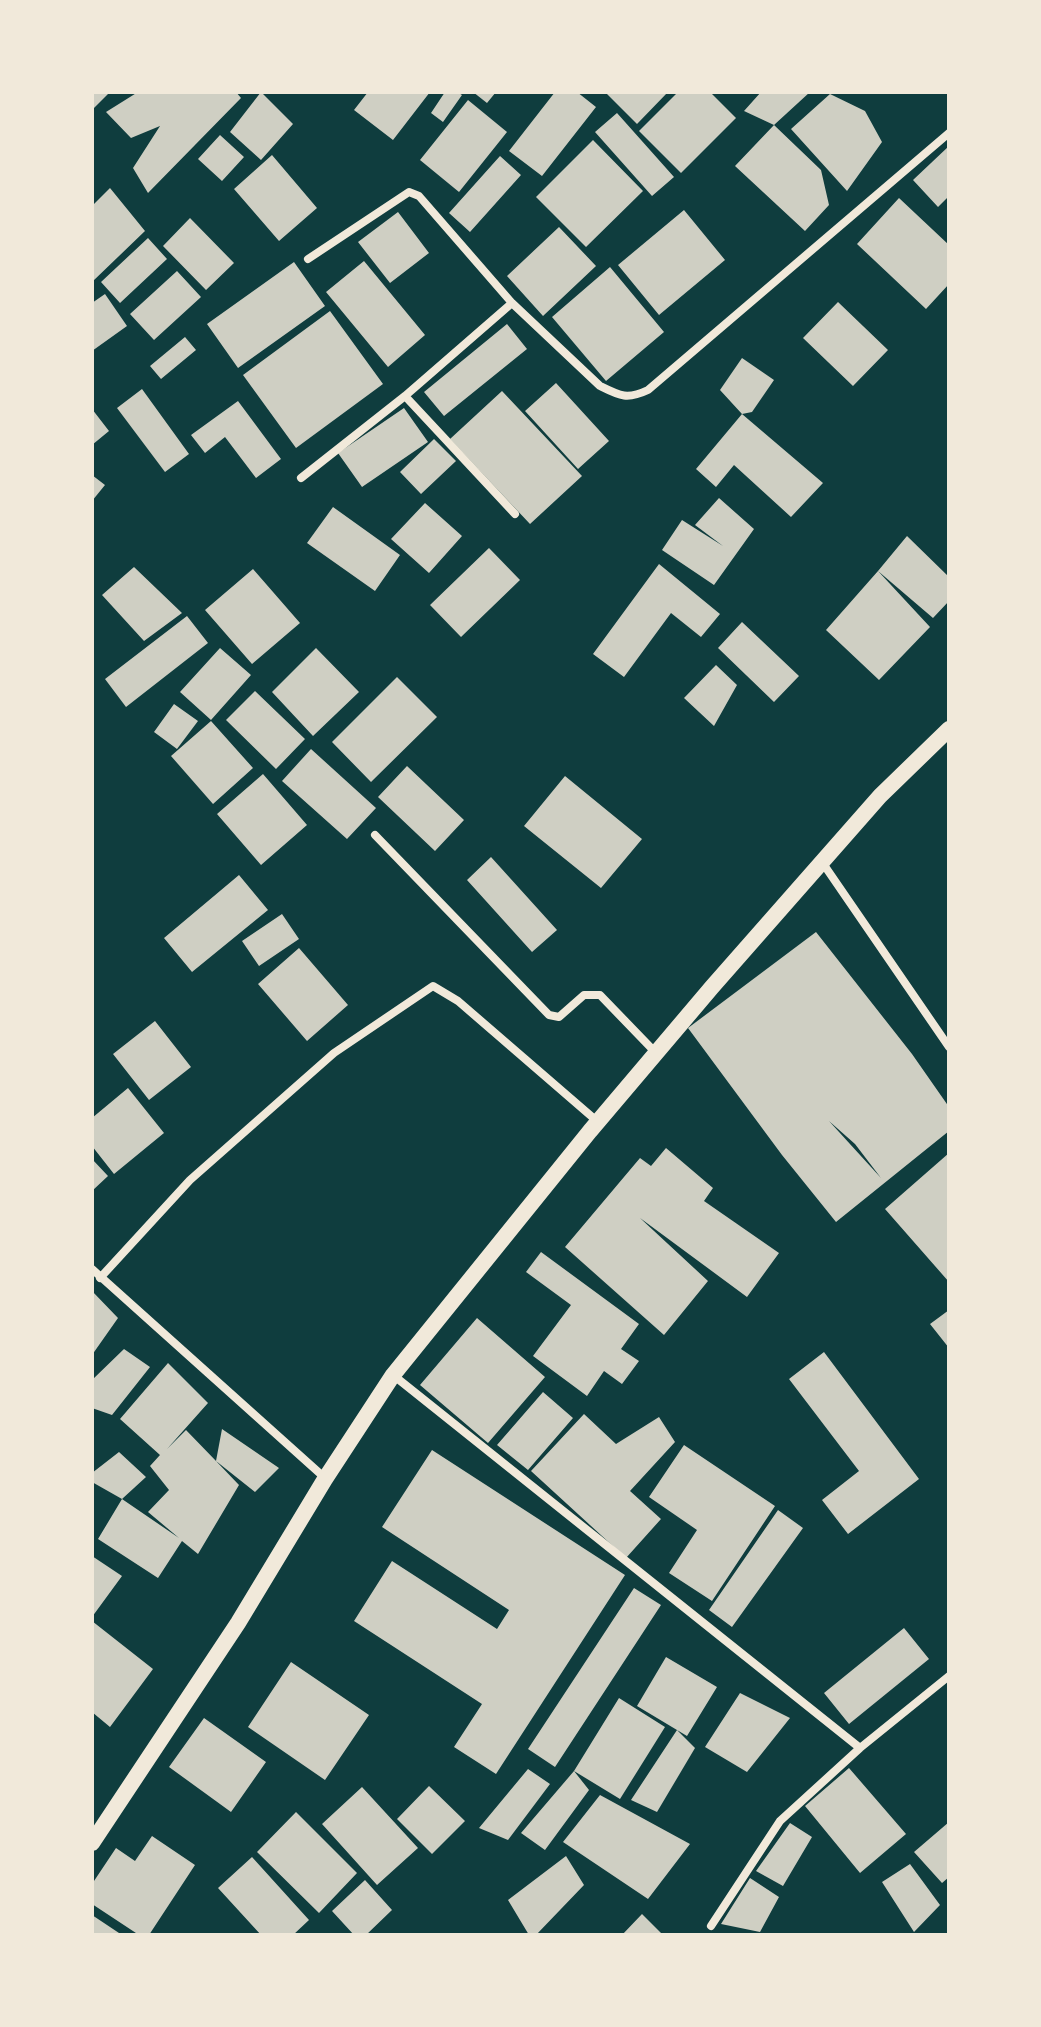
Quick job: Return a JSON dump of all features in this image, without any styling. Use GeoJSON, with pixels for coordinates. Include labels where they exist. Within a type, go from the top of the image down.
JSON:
{"type":"FeatureCollection","features":[{"type":"Feature","properties":{"kind":"main road"},"geometry":{"type":"LineString","coordinates":[[92,1843],[238,1623],[325,1479],[393,1375],[656,1054],[880,796],[949,729]]}},
{"type":"Feature","properties":{"kind":"street"},"geometry":{"type":"LineString","coordinates":[[308,259],[409,192],[419,196],[512,303],[600,386],[632,398],[648,390],[949,133]]}},
{"type":"Feature","properties":{"kind":"street"},"geometry":{"type":"LineString","coordinates":[[301,478],[405,396],[512,303]]}},
{"type":"Feature","properties":{"kind":"street"},"geometry":{"type":"LineString","coordinates":[[405,396],[515,514]]}},
{"type":"Feature","properties":{"kind":"street"},"geometry":{"type":"LineString","coordinates":[[375,835],[549,1015],[559,1017],[584,995],[600,995],[656,1054]]}},
{"type":"Feature","properties":{"kind":"street"},"geometry":{"type":"LineString","coordinates":[[822,862],[949,1047]]}},
{"type":"Feature","properties":{"kind":"street"},"geometry":{"type":"LineString","coordinates":[[100,1278],[202,1169],[334,1053],[433,986],[458,1001],[598,1122]]}},
{"type":"Feature","properties":{"kind":"street"},"geometry":{"type":"LineString","coordinates":[[92,1269],[325,1479]]}},
{"type":"Feature","properties":{"kind":"street"},"geometry":{"type":"LineString","coordinates":[[393,1375],[860,1748]]}},
{"type":"Feature","properties":{"kind":"street"},"geometry":{"type":"LineString","coordinates":[[711,1926],[780,1821],[860,1748],[949,1676]]}},
{"type":"Feature","properties":{"kind":"building"},"geometry":{"type":"Polygon","coordinates":[[[92,92],[110,92],[92,110],[92,92]]]}},
{"type":"Feature","properties":{"kind":"building"},"geometry":{"type":"Polygon","coordinates":[[[138,92],[236,92],[241,98],[148,193],[133,168],[160,126],[131,138],[106,112],[138,92]]]}},
{"type":"Feature","properties":{"kind":"building"},"geometry":{"type":"Polygon","coordinates":[[[261,92],[293,124],[261,160],[230,132],[261,92]]]}},
{"type":"Feature","properties":{"kind":"building"},"geometry":{"type":"Polygon","coordinates":[[[368,92],[430,92],[393,140],[354,110],[368,92]]]}},
{"type":"Feature","properties":{"kind":"building"},"geometry":{"type":"Polygon","coordinates":[[[445,92],[462,95],[443,122],[431,113],[445,92]]]}},
{"type":"Feature","properties":{"kind":"building"},"geometry":{"type":"Polygon","coordinates":[[[473,92],[496,92],[487,103],[473,92]]]}},
{"type":"Feature","properties":{"kind":"building"},"geometry":{"type":"Polygon","coordinates":[[[555,92],[577,92],[596,107],[542,176],[509,151],[555,92]]]}},
{"type":"Feature","properties":{"kind":"building"},"geometry":{"type":"Polygon","coordinates":[[[605,92],[668,92],[637,124],[605,92]]]}},
{"type":"Feature","properties":{"kind":"building"},"geometry":{"type":"Polygon","coordinates":[[[678,92],[710,92],[736,118],[681,173],[639,131],[678,92]]]}},
{"type":"Feature","properties":{"kind":"building"},"geometry":{"type":"Polygon","coordinates":[[[761,92],[810,92],[774,125],[744,111],[761,92]]]}},
{"type":"Feature","properties":{"kind":"building"},"geometry":{"type":"Polygon","coordinates":[[[830,94],[865,111],[882,142],[847,191],[791,129],[830,94]]]}},
{"type":"Feature","properties":{"kind":"building"},"geometry":{"type":"Polygon","coordinates":[[[468,100],[507,132],[459,192],[420,160],[468,100]]]}},
{"type":"Feature","properties":{"kind":"building"},"geometry":{"type":"Polygon","coordinates":[[[617,113],[674,177],[652,196],[595,132],[617,113]]]}},
{"type":"Feature","properties":{"kind":"building"},"geometry":{"type":"Polygon","coordinates":[[[774,125],[821,170],[829,205],[805,231],[735,166],[774,125]]]}},
{"type":"Feature","properties":{"kind":"building"},"geometry":{"type":"Polygon","coordinates":[[[220,135],[244,157],[222,181],[198,159],[220,135]]]}},
{"type":"Feature","properties":{"kind":"building"},"geometry":{"type":"Polygon","coordinates":[[[593,140],[643,191],[586,247],[536,197],[593,140]]]}},
{"type":"Feature","properties":{"kind":"building"},"geometry":{"type":"Polygon","coordinates":[[[949,146],[949,196],[938,207],[913,180],[949,146]]]}},
{"type":"Feature","properties":{"kind":"building"},"geometry":{"type":"Polygon","coordinates":[[[272,155],[317,208],[279,241],[234,189],[272,155]]]}},
{"type":"Feature","properties":{"kind":"building"},"geometry":{"type":"Polygon","coordinates":[[[500,156],[521,175],[470,232],[449,213],[500,156]]]}},
{"type":"Feature","properties":{"kind":"building"},"geometry":{"type":"Polygon","coordinates":[[[110,188],[145,231],[92,282],[92,206],[110,188]]]}},
{"type":"Feature","properties":{"kind":"building"},"geometry":{"type":"Polygon","coordinates":[[[899,198],[949,245],[949,284],[926,309],[857,244],[899,198]]]}},
{"type":"Feature","properties":{"kind":"building"},"geometry":{"type":"Polygon","coordinates":[[[684,210],[725,260],[659,315],[618,265],[684,210]]]}},
{"type":"Feature","properties":{"kind":"building"},"geometry":{"type":"Polygon","coordinates":[[[398,212],[429,253],[390,283],[358,242],[398,212]]]}},
{"type":"Feature","properties":{"kind":"building"},"geometry":{"type":"Polygon","coordinates":[[[190,218],[234,263],[206,290],[163,246],[190,218]]]}},
{"type":"Feature","properties":{"kind":"building"},"geometry":{"type":"Polygon","coordinates":[[[559,227],[596,266],[543,316],[507,276],[559,227]]]}},
{"type":"Feature","properties":{"kind":"building"},"geometry":{"type":"Polygon","coordinates":[[[148,238],[167,259],[120,303],[101,282],[148,238]]]}},
{"type":"Feature","properties":{"kind":"building"},"geometry":{"type":"Polygon","coordinates":[[[364,261],[425,335],[388,367],[326,292],[364,261]]]}},
{"type":"Feature","properties":{"kind":"building"},"geometry":{"type":"Polygon","coordinates":[[[294,262],[325,306],[238,368],[207,324],[294,262]]]}},
{"type":"Feature","properties":{"kind":"building"},"geometry":{"type":"Polygon","coordinates":[[[610,267],[664,332],[606,381],[552,317],[610,267]]]}},
{"type":"Feature","properties":{"kind":"building"},"geometry":{"type":"Polygon","coordinates":[[[177,271],[201,297],[154,340],[130,314],[177,271]]]}},
{"type":"Feature","properties":{"kind":"building"},"geometry":{"type":"Polygon","coordinates":[[[105,294],[127,326],[92,351],[92,303],[105,294]]]}},
{"type":"Feature","properties":{"kind":"building"},"geometry":{"type":"Polygon","coordinates":[[[838,302],[888,350],[853,386],[803,338],[838,302]]]}},
{"type":"Feature","properties":{"kind":"building"},"geometry":{"type":"Polygon","coordinates":[[[330,311],[383,384],[296,448],[243,375],[330,311]]]}},
{"type":"Feature","properties":{"kind":"building"},"geometry":{"type":"Polygon","coordinates":[[[507,324],[527,349],[444,416],[424,392],[507,324]]]}},
{"type":"Feature","properties":{"kind":"building"},"geometry":{"type":"Polygon","coordinates":[[[185,337],[196,350],[161,379],[150,366],[185,337]]]}},
{"type":"Feature","properties":{"kind":"building"},"geometry":{"type":"Polygon","coordinates":[[[742,358],[774,380],[752,412],[742,414],[720,390],[742,358]]]}},
{"type":"Feature","properties":{"kind":"building"},"geometry":{"type":"Polygon","coordinates":[[[556,383],[609,441],[578,469],[525,411],[556,383]]]}},
{"type":"Feature","properties":{"kind":"building"},"geometry":{"type":"Polygon","coordinates":[[[142,389],[189,454],[165,472],[117,408],[142,389]]]}},
{"type":"Feature","properties":{"kind":"building"},"geometry":{"type":"Polygon","coordinates":[[[502,391],[582,476],[530,524],[450,439],[502,391]]]}},
{"type":"Feature","properties":{"kind":"building"},"geometry":{"type":"Polygon","coordinates":[[[238,401],[281,459],[256,478],[225,437],[205,453],[191,435],[238,401]]]}},
{"type":"Feature","properties":{"kind":"building"},"geometry":{"type":"Polygon","coordinates":[[[404,408],[428,442],[362,487],[338,453],[404,408]]]}},
{"type":"Feature","properties":{"kind":"building"},"geometry":{"type":"Polygon","coordinates":[[[92,409],[109,431],[92,445],[92,409]]]}},
{"type":"Feature","properties":{"kind":"building"},"geometry":{"type":"Polygon","coordinates":[[[742,414],[823,483],[791,517],[734,465],[716,487],[696,469],[742,414]]]}},
{"type":"Feature","properties":{"kind":"building"},"geometry":{"type":"Polygon","coordinates":[[[434,439],[456,461],[421,494],[400,472],[434,439]]]}},
{"type":"Feature","properties":{"kind":"building"},"geometry":{"type":"Polygon","coordinates":[[[92,475],[105,485],[92,501],[92,475]]]}},
{"type":"Feature","properties":{"kind":"building"},"geometry":{"type":"Polygon","coordinates":[[[719,498],[754,529],[714,585],[662,550],[682,520],[723,546],[695,525],[719,498]]]}},
{"type":"Feature","properties":{"kind":"building"},"geometry":{"type":"Polygon","coordinates":[[[425,503],[462,536],[429,573],[391,539],[425,503]]]}},
{"type":"Feature","properties":{"kind":"building"},"geometry":{"type":"Polygon","coordinates":[[[333,507],[400,555],[375,591],[307,543],[333,507]]]}},
{"type":"Feature","properties":{"kind":"building"},"geometry":{"type":"Polygon","coordinates":[[[907,536],[949,577],[949,601],[933,618],[878,571],[907,536]]]}},
{"type":"Feature","properties":{"kind":"building"},"geometry":{"type":"Polygon","coordinates":[[[489,548],[520,580],[461,637],[430,605],[489,548]]]}},
{"type":"Feature","properties":{"kind":"building"},"geometry":{"type":"Polygon","coordinates":[[[659,564],[720,614],[701,637],[671,613],[624,677],[593,654],[659,564]]]}},
{"type":"Feature","properties":{"kind":"building"},"geometry":{"type":"Polygon","coordinates":[[[134,567],[182,613],[144,641],[102,595],[134,567]]]}},
{"type":"Feature","properties":{"kind":"building"},"geometry":{"type":"Polygon","coordinates":[[[253,569],[300,623],[252,664],[205,610],[253,569]]]}},
{"type":"Feature","properties":{"kind":"building"},"geometry":{"type":"Polygon","coordinates":[[[878,571],[930,627],[879,680],[826,630],[878,571]]]}},
{"type":"Feature","properties":{"kind":"building"},"geometry":{"type":"Polygon","coordinates":[[[187,616],[208,643],[126,707],[105,679],[187,616]]]}},
{"type":"Feature","properties":{"kind":"building"},"geometry":{"type":"Polygon","coordinates":[[[742,622],[799,676],[774,702],[718,648],[742,622]]]}},
{"type":"Feature","properties":{"kind":"building"},"geometry":{"type":"Polygon","coordinates":[[[220,648],[251,675],[211,720],[180,692],[220,648]]]}},
{"type":"Feature","properties":{"kind":"building"},"geometry":{"type":"Polygon","coordinates":[[[316,648],[359,692],[313,736],[272,692],[316,648]]]}},
{"type":"Feature","properties":{"kind":"building"},"geometry":{"type":"Polygon","coordinates":[[[716,665],[737,685],[714,726],[684,698],[716,665]]]}},
{"type":"Feature","properties":{"kind":"building"},"geometry":{"type":"Polygon","coordinates":[[[397,677],[437,717],[371,782],[332,742],[397,677]]]}},
{"type":"Feature","properties":{"kind":"building"},"geometry":{"type":"Polygon","coordinates":[[[255,691],[305,739],[276,769],[226,720],[255,691]]]}},
{"type":"Feature","properties":{"kind":"building"},"geometry":{"type":"Polygon","coordinates":[[[174,704],[198,721],[177,749],[154,732],[174,704]]]}},
{"type":"Feature","properties":{"kind":"building"},"geometry":{"type":"Polygon","coordinates":[[[211,721],[253,768],[213,804],[171,756],[211,721]]]}},
{"type":"Feature","properties":{"kind":"building"},"geometry":{"type":"Polygon","coordinates":[[[311,749],[376,808],[347,839],[282,781],[311,749]]]}},
{"type":"Feature","properties":{"kind":"building"},"geometry":{"type":"Polygon","coordinates":[[[407,766],[464,820],[435,851],[378,797],[407,766]]]}},
{"type":"Feature","properties":{"kind":"building"},"geometry":{"type":"Polygon","coordinates":[[[263,774],[307,825],[261,865],[217,814],[263,774]]]}},
{"type":"Feature","properties":{"kind":"building"},"geometry":{"type":"Polygon","coordinates":[[[565,776],[642,839],[601,888],[524,826],[565,776]]]}},
{"type":"Feature","properties":{"kind":"building"},"geometry":{"type":"Polygon","coordinates":[[[491,857],[557,930],[532,952],[467,880],[491,857]]]}},
{"type":"Feature","properties":{"kind":"building"},"geometry":{"type":"Polygon","coordinates":[[[239,875],[268,910],[192,972],[164,938],[239,875]]]}},
{"type":"Feature","properties":{"kind":"building"},"geometry":{"type":"Polygon","coordinates":[[[282,914],[299,939],[259,966],[242,941],[282,914]]]}},
{"type":"Feature","properties":{"kind":"building"},"geometry":{"type":"Polygon","coordinates":[[[816,932],[912,1054],[949,1107],[949,1131],[836,1222],[688,1028],[816,932]],[[829,1121],[881,1178],[855,1144],[829,1121]]]}},
{"type":"Feature","properties":{"kind":"building"},"geometry":{"type":"Polygon","coordinates":[[[299,948],[348,1005],[307,1041],[258,984],[299,948]]]}},
{"type":"Feature","properties":{"kind":"building"},"geometry":{"type":"Polygon","coordinates":[[[155,1021],[191,1067],[149,1100],[113,1054],[155,1021]]]}},
{"type":"Feature","properties":{"kind":"building"},"geometry":{"type":"Polygon","coordinates":[[[128,1088],[164,1133],[114,1174],[92,1146],[92,1118],[128,1088]]]}},
{"type":"Feature","properties":{"kind":"building"},"geometry":{"type":"Polygon","coordinates":[[[666,1148],[713,1188],[704,1201],[779,1253],[747,1297],[640,1218],[708,1281],[664,1335],[565,1247],[640,1158],[651,1166],[666,1148]]]}},
{"type":"Feature","properties":{"kind":"building"},"geometry":{"type":"Polygon","coordinates":[[[949,1153],[949,1282],[885,1209],[949,1153]]]}},
{"type":"Feature","properties":{"kind":"building"},"geometry":{"type":"Polygon","coordinates":[[[92,1159],[108,1176],[92,1191],[92,1159]]]}},
{"type":"Feature","properties":{"kind":"building"},"geometry":{"type":"Polygon","coordinates":[[[541,1252],[639,1324],[621,1349],[639,1361],[622,1384],[604,1371],[587,1396],[533,1356],[571,1305],[526,1272],[541,1252]]]}},
{"type":"Feature","properties":{"kind":"building"},"geometry":{"type":"Polygon","coordinates":[[[92,1291],[118,1318],[92,1355],[92,1291]]]}},
{"type":"Feature","properties":{"kind":"building"},"geometry":{"type":"Polygon","coordinates":[[[949,1310],[949,1348],[930,1324],[949,1310]]]}},
{"type":"Feature","properties":{"kind":"building"},"geometry":{"type":"Polygon","coordinates":[[[477,1318],[545,1377],[488,1443],[420,1385],[477,1318]]]}},
{"type":"Feature","properties":{"kind":"building"},"geometry":{"type":"Polygon","coordinates":[[[124,1349],[150,1367],[112,1415],[92,1408],[92,1380],[124,1349]]]}},
{"type":"Feature","properties":{"kind":"building"},"geometry":{"type":"Polygon","coordinates":[[[824,1352],[919,1479],[848,1534],[822,1500],[859,1471],[789,1379],[824,1352]]]}},
{"type":"Feature","properties":{"kind":"building"},"geometry":{"type":"Polygon","coordinates":[[[168,1363],[208,1403],[167,1449],[186,1430],[239,1485],[198,1554],[182,1541],[158,1578],[98,1539],[122,1499],[179,1538],[148,1512],[169,1490],[150,1466],[160,1455],[120,1419],[168,1363]]]}},
{"type":"Feature","properties":{"kind":"building"},"geometry":{"type":"Polygon","coordinates":[[[543,1392],[573,1418],[528,1470],[497,1445],[543,1392]]]}},
{"type":"Feature","properties":{"kind":"building"},"geometry":{"type":"Polygon","coordinates":[[[584,1414],[616,1444],[659,1417],[675,1442],[630,1491],[661,1519],[626,1558],[531,1471],[584,1414]]]}},
{"type":"Feature","properties":{"kind":"building"},"geometry":{"type":"Polygon","coordinates":[[[222,1429],[279,1468],[255,1492],[216,1461],[222,1429]]]}},
{"type":"Feature","properties":{"kind":"building"},"geometry":{"type":"Polygon","coordinates":[[[684,1445],[775,1506],[712,1601],[669,1573],[697,1530],[649,1497],[684,1445]]]}},
{"type":"Feature","properties":{"kind":"building"},"geometry":{"type":"Polygon","coordinates":[[[432,1450],[625,1575],[496,1774],[454,1747],[482,1704],[354,1621],[392,1561],[497,1629],[509,1610],[382,1527],[432,1450]]]}},
{"type":"Feature","properties":{"kind":"building"},"geometry":{"type":"Polygon","coordinates":[[[119,1452],[146,1477],[122,1499],[92,1482],[92,1473],[119,1452]]]}},
{"type":"Feature","properties":{"kind":"building"},"geometry":{"type":"Polygon","coordinates":[[[778,1510],[803,1528],[732,1627],[709,1610],[778,1510]]]}},
{"type":"Feature","properties":{"kind":"building"},"geometry":{"type":"Polygon","coordinates":[[[92,1556],[122,1576],[92,1617],[92,1556]]]}},
{"type":"Feature","properties":{"kind":"building"},"geometry":{"type":"Polygon","coordinates":[[[634,1588],[661,1605],[555,1767],[528,1749],[634,1588]]]}},
{"type":"Feature","properties":{"kind":"building"},"geometry":{"type":"Polygon","coordinates":[[[92,1621],[153,1669],[110,1727],[92,1712],[92,1621]]]}},
{"type":"Feature","properties":{"kind":"building"},"geometry":{"type":"Polygon","coordinates":[[[904,1628],[929,1659],[849,1724],[824,1693],[904,1628]]]}},
{"type":"Feature","properties":{"kind":"building"},"geometry":{"type":"Polygon","coordinates":[[[666,1657],[717,1687],[687,1736],[637,1706],[666,1657]]]}},
{"type":"Feature","properties":{"kind":"building"},"geometry":{"type":"Polygon","coordinates":[[[291,1662],[369,1715],[325,1780],[248,1727],[291,1662]]]}},
{"type":"Feature","properties":{"kind":"building"},"geometry":{"type":"Polygon","coordinates":[[[740,1693],[790,1718],[747,1772],[705,1747],[740,1693]]]}},
{"type":"Feature","properties":{"kind":"building"},"geometry":{"type":"Polygon","coordinates":[[[619,1698],[665,1727],[620,1799],[574,1771],[619,1698]]]}},
{"type":"Feature","properties":{"kind":"building"},"geometry":{"type":"Polygon","coordinates":[[[204,1718],[266,1762],[231,1812],[169,1767],[204,1718]]]}},
{"type":"Feature","properties":{"kind":"building"},"geometry":{"type":"Polygon","coordinates":[[[677,1730],[695,1748],[657,1812],[631,1800],[677,1730]]]}},
{"type":"Feature","properties":{"kind":"building"},"geometry":{"type":"Polygon","coordinates":[[[849,1768],[906,1834],[860,1873],[805,1806],[849,1768]]]}},
{"type":"Feature","properties":{"kind":"building"},"geometry":{"type":"Polygon","coordinates":[[[528,1769],[550,1784],[508,1840],[479,1828],[528,1769]]]}},
{"type":"Feature","properties":{"kind":"building"},"geometry":{"type":"Polygon","coordinates":[[[574,1771],[589,1790],[545,1850],[521,1833],[574,1771]]]}},
{"type":"Feature","properties":{"kind":"building"},"geometry":{"type":"Polygon","coordinates":[[[429,1786],[465,1821],[432,1854],[397,1819],[429,1786]]]}},
{"type":"Feature","properties":{"kind":"building"},"geometry":{"type":"Polygon","coordinates":[[[362,1787],[418,1848],[377,1885],[322,1824],[362,1787]]]}},
{"type":"Feature","properties":{"kind":"building"},"geometry":{"type":"Polygon","coordinates":[[[600,1795],[690,1844],[648,1899],[563,1842],[600,1795]]]}},
{"type":"Feature","properties":{"kind":"building"},"geometry":{"type":"Polygon","coordinates":[[[296,1812],[357,1873],[319,1913],[257,1852],[296,1812]]]}},
{"type":"Feature","properties":{"kind":"building"},"geometry":{"type":"Polygon","coordinates":[[[949,1822],[949,1877],[942,1883],[914,1852],[949,1822]]]}},
{"type":"Feature","properties":{"kind":"building"},"geometry":{"type":"Polygon","coordinates":[[[790,1823],[812,1837],[783,1886],[756,1871],[790,1823]]]}},
{"type":"Feature","properties":{"kind":"building"},"geometry":{"type":"Polygon","coordinates":[[[152,1836],[195,1865],[149,1935],[139,1935],[92,1904],[92,1884],[116,1848],[135,1861],[152,1836]]]}},
{"type":"Feature","properties":{"kind":"building"},"geometry":{"type":"Polygon","coordinates":[[[566,1856],[584,1885],[536,1935],[529,1935],[508,1900],[566,1856]]]}},
{"type":"Feature","properties":{"kind":"building"},"geometry":{"type":"Polygon","coordinates":[[[252,1857],[309,1920],[293,1935],[261,1935],[218,1888],[252,1857]]]}},
{"type":"Feature","properties":{"kind":"building"},"geometry":{"type":"Polygon","coordinates":[[[910,1864],[940,1905],[914,1932],[882,1882],[910,1864]]]}},
{"type":"Feature","properties":{"kind":"building"},"geometry":{"type":"Polygon","coordinates":[[[750,1878],[779,1897],[760,1932],[721,1924],[750,1878]]]}},
{"type":"Feature","properties":{"kind":"building"},"geometry":{"type":"Polygon","coordinates":[[[365,1880],[392,1910],[366,1935],[354,1935],[332,1911],[365,1880]]]}},
{"type":"Feature","properties":{"kind":"building"},"geometry":{"type":"Polygon","coordinates":[[[642,1914],[663,1935],[622,1935],[642,1914]]]}},
{"type":"Feature","properties":{"kind":"building"},"geometry":{"type":"Polygon","coordinates":[[[92,1915],[122,1935],[92,1935],[92,1915]]]}}]}
